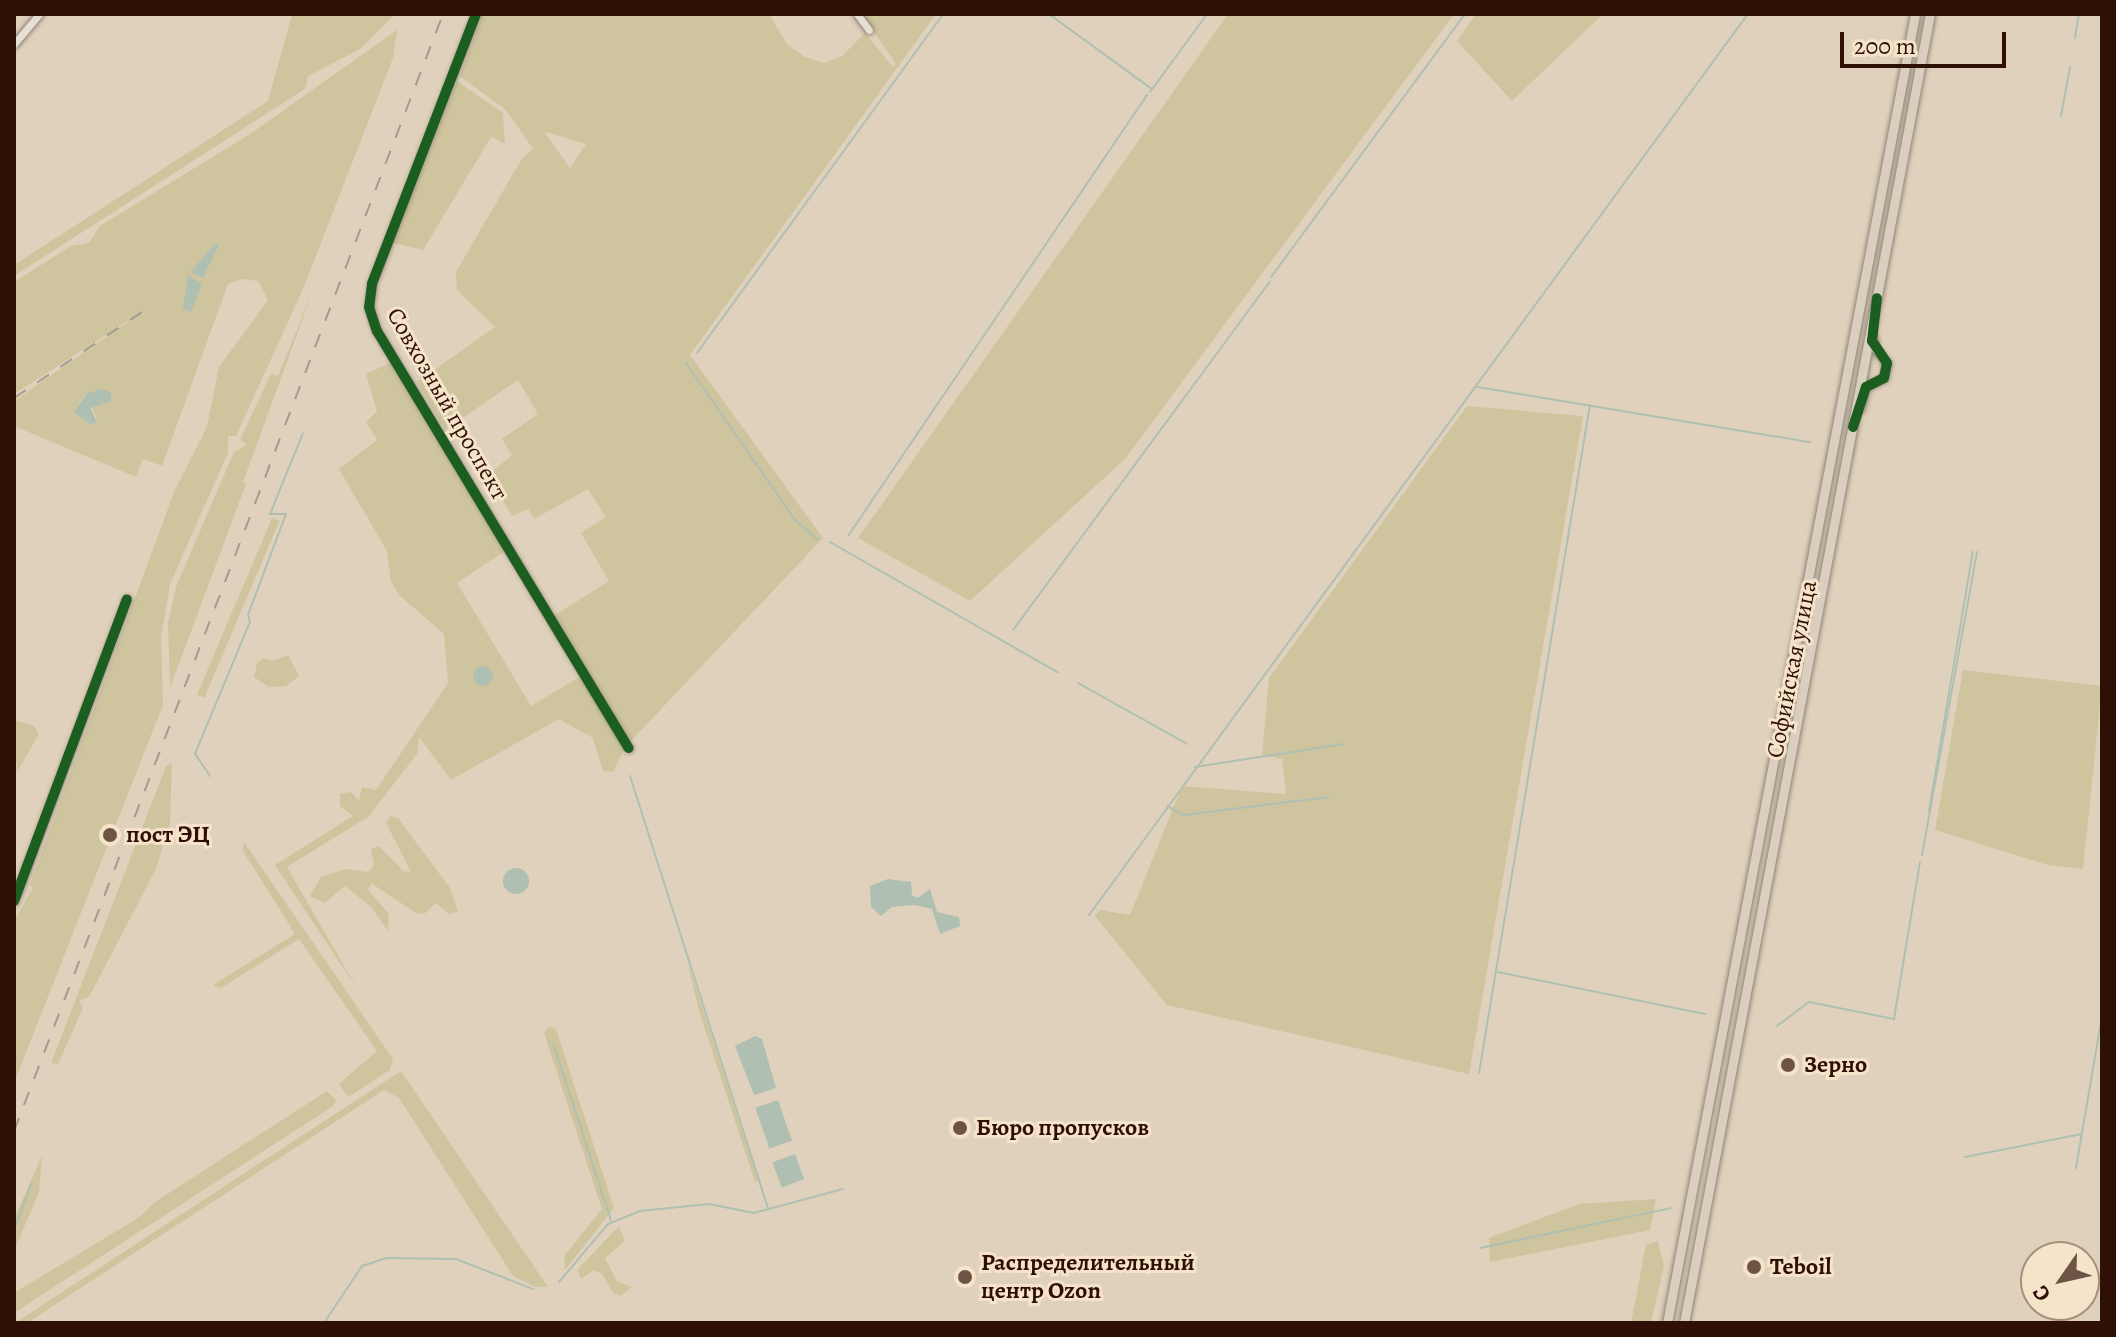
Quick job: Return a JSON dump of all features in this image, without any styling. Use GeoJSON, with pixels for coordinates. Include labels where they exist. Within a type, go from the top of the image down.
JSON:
{"type":"FeatureCollection","features":[{"type":"Feature","properties":{"kind":"main road","name":"Софийская улица"},"geometry":{"type":"LineString","coordinates":[[1667,1323],[1915,14]]}},
{"type":"Feature","properties":{"kind":"main road","name":"Софийская улица"},"geometry":{"type":"LineString","coordinates":[[1684,1323],[1930,14]]}},
{"type":"Feature","properties":{"kind":"street","name":"Совхозный проспект"},"geometry":{"type":"LineString","coordinates":[[476,14],[372,284],[369,307],[377,331],[629,748]]}},
{"type":"Feature","properties":{"kind":"street"},"geometry":{"type":"LineString","coordinates":[[857,14],[869,30]]}},
{"type":"Feature","properties":{"kind":"street"},"geometry":{"type":"LineString","coordinates":[[14,44],[38,16]]}},
{"type":"Feature","properties":{"kind":"street"},"geometry":{"type":"LineString","coordinates":[[1853,427],[1866,387],[1884,378],[1887,363],[1872,341],[1877,298]]}},
{"type":"Feature","properties":{"kind":"street"},"geometry":{"type":"LineString","coordinates":[[14,901],[127,599]]}},
{"type":"Feature","properties":{"kind":"shaded area"},"geometry":{"type":"Polygon","coordinates":[[[292,14],[395,14],[360,49],[308,76],[305,89],[14,276],[14,265],[268,101],[292,14]]]}},
{"type":"Feature","properties":{"kind":"shaded area"},"geometry":{"type":"Polygon","coordinates":[[[483,14],[769,14],[787,44],[805,57],[824,63],[842,56],[865,33],[893,67],[896,64],[862,14],[936,14],[690,355],[823,538],[629,743],[555,615],[609,581],[581,533],[606,517],[588,489],[534,519],[528,509],[512,516],[488,475],[512,455],[502,439],[538,414],[518,380],[445,430],[417,382],[495,327],[457,290],[456,272],[521,160],[533,149],[506,110],[460,76],[483,14]],[[546,132],[545,133],[570,168],[586,144],[546,132]]]}},
{"type":"Feature","properties":{"kind":"shaded area"},"geometry":{"type":"Polygon","coordinates":[[[1228,14],[1454,14],[1125,459],[970,601],[858,538],[1228,14]]]}},
{"type":"Feature","properties":{"kind":"shaded area"},"geometry":{"type":"Polygon","coordinates":[[[1476,14],[1603,14],[1512,101],[1457,41],[1476,14]]]}},
{"type":"Feature","properties":{"kind":"shaded area"},"geometry":{"type":"Polygon","coordinates":[[[397,30],[393,58],[303,289],[236,436],[228,436],[228,453],[170,584],[161,637],[163,705],[14,1083],[14,921],[33,888],[30,884],[174,492],[207,427],[219,367],[268,300],[258,281],[241,279],[228,284],[162,466],[143,459],[136,477],[14,426],[14,401],[145,310],[14,394],[14,282],[71,246],[89,243],[100,226],[250,134],[397,30]],[[220,243],[213,247],[190,272],[203,277],[220,243]],[[87,393],[79,403],[90,424],[97,419],[87,393]]]}},
{"type":"Feature","properties":{"kind":"shaded area"},"geometry":{"type":"Polygon","coordinates":[[[457,81],[503,113],[505,144],[491,137],[423,250],[394,243],[457,81]]]}},
{"type":"Feature","properties":{"kind":"shaded area"},"geometry":{"type":"Polygon","coordinates":[[[220,243],[203,278],[190,272],[214,245],[220,243]]]}},
{"type":"Feature","properties":{"kind":"shaded area"},"geometry":{"type":"Polygon","coordinates":[[[188,275],[202,284],[191,312],[183,309],[188,275]]]}},
{"type":"Feature","properties":{"kind":"shaded area"},"geometry":{"type":"Polygon","coordinates":[[[314,288],[243,482],[246,484],[170,688],[168,623],[176,587],[234,452],[247,445],[240,440],[271,374],[278,376],[314,288]]]}},
{"type":"Feature","properties":{"kind":"shaded area"},"geometry":{"type":"Polygon","coordinates":[[[392,362],[506,550],[457,583],[531,706],[583,675],[625,748],[613,772],[603,771],[593,738],[559,719],[451,780],[419,737],[417,754],[368,817],[287,867],[358,990],[275,865],[353,816],[340,806],[340,794],[351,792],[359,801],[362,787],[376,790],[448,683],[444,634],[399,595],[391,581],[387,551],[339,469],[377,440],[366,422],[377,411],[366,374],[392,362]]]}},
{"type":"Feature","properties":{"kind":"shaded area"},"geometry":{"type":"Polygon","coordinates":[[[103,389],[111,393],[111,401],[91,408],[97,423],[90,424],[74,412],[87,393],[103,389]]]}},
{"type":"Feature","properties":{"kind":"shaded area"},"geometry":{"type":"Polygon","coordinates":[[[1467,406],[1583,416],[1469,1074],[1167,1005],[1095,916],[1100,910],[1130,915],[1182,786],[1286,794],[1282,759],[1262,755],[1269,678],[1467,406]]]}},
{"type":"Feature","properties":{"kind":"shaded area"},"geometry":{"type":"Polygon","coordinates":[[[272,518],[279,521],[204,698],[197,695],[272,518]]]}},
{"type":"Feature","properties":{"kind":"shaded area"},"geometry":{"type":"Polygon","coordinates":[[[288,655],[299,676],[286,686],[269,687],[254,677],[257,663],[264,658],[272,661],[288,655]]]}},
{"type":"Feature","properties":{"kind":"shaded area"},"geometry":{"type":"Polygon","coordinates":[[[483,666],[490,669],[493,676],[490,683],[483,686],[476,683],[473,676],[476,669],[483,666]]]}},
{"type":"Feature","properties":{"kind":"shaded area"},"geometry":{"type":"Polygon","coordinates":[[[1963,670],[2102,686],[2083,869],[2048,865],[1935,830],[1963,670]]]}},
{"type":"Feature","properties":{"kind":"shaded area"},"geometry":{"type":"Polygon","coordinates":[[[14,720],[34,726],[39,734],[17,772],[14,720]]]}},
{"type":"Feature","properties":{"kind":"shaded area"},"geometry":{"type":"Polygon","coordinates":[[[172,763],[170,824],[156,869],[89,997],[79,1001],[83,1008],[58,1064],[51,1063],[166,766],[172,763]]]}},
{"type":"Feature","properties":{"kind":"shaded area"},"geometry":{"type":"Polygon","coordinates":[[[390,816],[398,818],[450,888],[458,912],[449,914],[436,903],[424,914],[416,913],[371,883],[368,890],[389,914],[388,931],[371,907],[345,886],[325,903],[310,896],[321,877],[346,869],[368,872],[374,866],[371,849],[379,846],[403,871],[411,872],[386,823],[390,816]]]}},
{"type":"Feature","properties":{"kind":"shaded area"},"geometry":{"type":"Polygon","coordinates":[[[244,842],[393,1059],[390,1070],[348,1097],[339,1084],[377,1051],[299,939],[221,988],[213,985],[295,934],[243,851],[244,842]]]}},
{"type":"Feature","properties":{"kind":"shaded area"},"geometry":{"type":"Polygon","coordinates":[[[516,868],[525,872],[529,881],[525,890],[516,894],[507,890],[503,881],[507,872],[516,868]]]}},
{"type":"Feature","properties":{"kind":"shaded area"},"geometry":{"type":"Polygon","coordinates":[[[888,879],[911,882],[912,895],[918,898],[930,889],[937,912],[959,917],[960,926],[940,934],[932,909],[915,905],[892,907],[881,916],[871,907],[870,886],[888,879]]]}},
{"type":"Feature","properties":{"kind":"shaded area"},"geometry":{"type":"Polygon","coordinates":[[[687,960],[758,1180],[755,1182],[699,1011],[687,960]]]}},
{"type":"Feature","properties":{"kind":"shaded area"},"geometry":{"type":"Polygon","coordinates":[[[549,1026],[556,1029],[614,1208],[565,1270],[564,1256],[602,1209],[544,1033],[549,1026]]]}},
{"type":"Feature","properties":{"kind":"shaded area"},"geometry":{"type":"Polygon","coordinates":[[[755,1036],[762,1039],[776,1088],[754,1095],[735,1046],[755,1036]]]}},
{"type":"Feature","properties":{"kind":"shaded area"},"geometry":{"type":"Polygon","coordinates":[[[401,1071],[548,1287],[535,1287],[513,1276],[399,1098],[384,1090],[27,1323],[15,1323],[401,1071]]]}},
{"type":"Feature","properties":{"kind":"shaded area"},"geometry":{"type":"Polygon","coordinates":[[[327,1091],[336,1100],[333,1106],[14,1313],[14,1293],[138,1218],[155,1202],[327,1091]]]}},
{"type":"Feature","properties":{"kind":"shaded area"},"geometry":{"type":"Polygon","coordinates":[[[778,1100],[792,1141],[769,1148],[755,1108],[778,1100]]]}},
{"type":"Feature","properties":{"kind":"shaded area"},"geometry":{"type":"Polygon","coordinates":[[[795,1154],[804,1179],[782,1188],[772,1162],[795,1154]]]}},
{"type":"Feature","properties":{"kind":"shaded area"},"geometry":{"type":"Polygon","coordinates":[[[42,1156],[39,1192],[14,1251],[14,1219],[42,1156]]]}},
{"type":"Feature","properties":{"kind":"shaded area"},"geometry":{"type":"Polygon","coordinates":[[[1656,1199],[1650,1230],[1490,1262],[1489,1238],[1579,1204],[1656,1199]]]}},
{"type":"Feature","properties":{"kind":"shaded area"},"geometry":{"type":"Polygon","coordinates":[[[619,1226],[625,1241],[605,1258],[617,1281],[632,1287],[621,1296],[613,1293],[602,1274],[594,1270],[581,1279],[577,1270],[619,1226]]]}},
{"type":"Feature","properties":{"kind":"shaded area"},"geometry":{"type":"Polygon","coordinates":[[[1658,1241],[1664,1266],[1651,1323],[1631,1323],[1646,1245],[1658,1241]]]}},
{"type":"Feature","properties":{"kind":"waterway"},"geometry":{"type":"LineString","coordinates":[[697,353],[943,14]]}},
{"type":"Feature","properties":{"kind":"waterway"},"geometry":{"type":"LineString","coordinates":[[1049,14],[1152,89]]}},
{"type":"Feature","properties":{"kind":"waterway"},"geometry":{"type":"LineString","coordinates":[[1150,92],[1207,14]]}},
{"type":"Feature","properties":{"kind":"waterway"},"geometry":{"type":"LineString","coordinates":[[1271,277],[1465,14]]}},
{"type":"Feature","properties":{"kind":"waterway"},"geometry":{"type":"LineString","coordinates":[[1089,915],[1748,14]]}},
{"type":"Feature","properties":{"kind":"waterway"},"geometry":{"type":"LineString","coordinates":[[2075,38],[2079,14]]}},
{"type":"Feature","properties":{"kind":"waterway"},"geometry":{"type":"LineString","coordinates":[[2061,116],[2070,67]]}},
{"type":"Feature","properties":{"kind":"waterway"},"geometry":{"type":"LineString","coordinates":[[848,536],[1147,95]]}},
{"type":"Feature","properties":{"kind":"waterway"},"geometry":{"type":"LineString","coordinates":[[1013,630],[1270,281]]}},
{"type":"Feature","properties":{"kind":"waterway"},"geometry":{"type":"LineString","coordinates":[[686,363],[795,520],[818,539]]}},
{"type":"Feature","properties":{"kind":"waterway"},"geometry":{"type":"LineString","coordinates":[[1477,387],[1810,442]]}},
{"type":"Feature","properties":{"kind":"waterway"},"geometry":{"type":"LineString","coordinates":[[1479,1073],[1590,405]]}},
{"type":"Feature","properties":{"kind":"waterway"},"geometry":{"type":"LineString","coordinates":[[210,776],[195,754],[250,622],[248,615],[286,514],[270,514],[303,433]]}},
{"type":"Feature","properties":{"kind":"waterway"},"geometry":{"type":"LineString","coordinates":[[830,542],[1057,672]]}},
{"type":"Feature","properties":{"kind":"waterway"},"geometry":{"type":"LineString","coordinates":[[1929,811],[1973,552]]}},
{"type":"Feature","properties":{"kind":"waterway"},"geometry":{"type":"LineString","coordinates":[[1922,855],[1977,552]]}},
{"type":"Feature","properties":{"kind":"waterway"},"geometry":{"type":"LineString","coordinates":[[1078,683],[1187,744]]}},
{"type":"Feature","properties":{"kind":"waterway"},"geometry":{"type":"LineString","coordinates":[[1195,767],[1343,744]]}},
{"type":"Feature","properties":{"kind":"waterway"},"geometry":{"type":"LineString","coordinates":[[630,776],[768,1209]]}},
{"type":"Feature","properties":{"kind":"waterway"},"geometry":{"type":"LineString","coordinates":[[1167,806],[1184,815],[1329,797]]}},
{"type":"Feature","properties":{"kind":"waterway"},"geometry":{"type":"LineString","coordinates":[[1777,1026],[1809,1002],[1894,1019],[1920,862]]}},
{"type":"Feature","properties":{"kind":"waterway"},"geometry":{"type":"LineString","coordinates":[[1498,972],[1705,1014]]}},
{"type":"Feature","properties":{"kind":"waterway"},"geometry":{"type":"LineString","coordinates":[[2076,1168],[2102,1016]]}},
{"type":"Feature","properties":{"kind":"waterway"},"geometry":{"type":"LineString","coordinates":[[553,1043],[611,1220]]}},
{"type":"Feature","properties":{"kind":"waterway"},"geometry":{"type":"LineString","coordinates":[[1965,1157],[2082,1134]]}},
{"type":"Feature","properties":{"kind":"waterway"},"geometry":{"type":"LineString","coordinates":[[14,1230],[31,1184]]}},
{"type":"Feature","properties":{"kind":"waterway"},"geometry":{"type":"LineString","coordinates":[[559,1282],[608,1224],[640,1211],[709,1204],[754,1213],[843,1189]]}},
{"type":"Feature","properties":{"kind":"waterway"},"geometry":{"type":"LineString","coordinates":[[1480,1248],[1671,1208]]}},
{"type":"Feature","properties":{"kind":"waterway"},"geometry":{"type":"LineString","coordinates":[[324,1323],[362,1266],[386,1258],[456,1259],[533,1289]]}},
{"type":"Feature","properties":{"kind":"railway"},"geometry":{"type":"LineString","coordinates":[[14,1131],[443,14]]}},
{"type":"Feature","properties":{"kind":"railway"},"geometry":{"type":"LineString","coordinates":[[14,398],[142,312]]}},
{"type":"Feature","properties":{"kind":"cycle path"},"geometry":{"type":"LineString","coordinates":[[476,14],[372,284],[369,307],[377,331],[629,748]]}},
{"type":"Feature","properties":{"kind":"cycle path"},"geometry":{"type":"LineString","coordinates":[[1853,427],[1866,387],[1884,378],[1887,363],[1872,341],[1877,298]]}},
{"type":"Feature","properties":{"kind":"cycle path"},"geometry":{"type":"LineString","coordinates":[[14,901],[127,599]]}},
{"type":"Feature","properties":{"kind":"place","name":"пост ЭЦ"},"geometry":{"type":"Point","coordinates":[110,835]}},
{"type":"Feature","properties":{"kind":"place","name":"Зерно"},"geometry":{"type":"Point","coordinates":[1788,1065]}},
{"type":"Feature","properties":{"kind":"place","name":"Бюро пропусков"},"geometry":{"type":"Point","coordinates":[960,1128]}},
{"type":"Feature","properties":{"kind":"place","name":"Teboil"},"geometry":{"type":"Point","coordinates":[1754,1267]}},
{"type":"Feature","properties":{"kind":"place","name":"Распределительный центр Ozon"},"geometry":{"type":"Point","coordinates":[965,1277]}}]}
